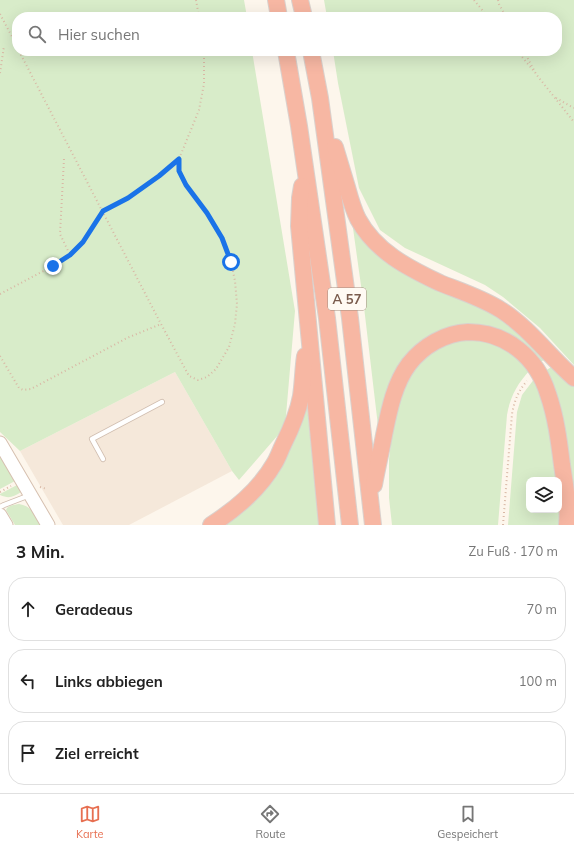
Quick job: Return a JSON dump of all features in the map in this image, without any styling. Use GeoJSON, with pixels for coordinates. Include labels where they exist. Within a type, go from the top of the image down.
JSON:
{"type":"FeatureCollection","features":[{"type":"Feature","properties":{"kind":"highway"},"geometry":{"type":"LineString","coordinates":[[276,0],[278,12]]}},
{"type":"Feature","properties":{"kind":"highway"},"geometry":{"type":"LineString","coordinates":[[300,0],[303,12]]}},
{"type":"Feature","properties":{"kind":"highway","name":"A 57"},"geometry":{"type":"LineString","coordinates":[[287,56],[306,171],[327,318],[350,525]]}},
{"type":"Feature","properties":{"kind":"highway","name":"A 57"},"geometry":{"type":"LineString","coordinates":[[312,56],[320,98],[350,318],[373,525]]}},
{"type":"Feature","properties":{"kind":"highway"},"geometry":{"type":"LineString","coordinates":[[320,98],[358,219],[372,238],[385,251],[418,273],[501,310],[517,322],[574,378]]}},
{"type":"Feature","properties":{"kind":"highway"},"geometry":{"type":"LineString","coordinates":[[306,171],[300,198],[299,226],[327,525]]}},
{"type":"Feature","properties":{"kind":"highway"},"geometry":{"type":"LineString","coordinates":[[211,525],[233,511],[256,488],[274,464],[287,437],[295,418],[301,396],[308,318]]}},
{"type":"Feature","properties":{"kind":"highway"},"geometry":{"type":"LineString","coordinates":[[371,500],[392,401],[408,364],[429,344],[437,340],[458,333],[484,333],[503,339],[516,346],[530,359],[543,382],[548,394],[557,428],[567,504],[567,525]]}},
{"type":"Feature","properties":{"kind":"main road"},"geometry":{"type":"LineString","coordinates":[[0,443],[48,525]]}},
{"type":"Feature","properties":{"kind":"main road"},"geometry":{"type":"LineString","coordinates":[[0,515],[6,525]]}},
{"type":"Feature","properties":{"kind":"lane"},"geometry":{"type":"LineString","coordinates":[[103,459],[92,439],[162,402]]}},
{"type":"Feature","properties":{"kind":"lane"},"geometry":{"type":"LineString","coordinates":[[0,508],[4,505],[31,495]]}},
{"type":"Feature","properties":{"kind":"path"},"geometry":{"type":"LineString","coordinates":[[196,0],[198,12]]}},
{"type":"Feature","properties":{"kind":"path"},"geometry":{"type":"LineString","coordinates":[[474,0],[484,12]]}},
{"type":"Feature","properties":{"kind":"path"},"geometry":{"type":"LineString","coordinates":[[498,0],[503,12]]}},
{"type":"Feature","properties":{"kind":"path"},"geometry":{"type":"LineString","coordinates":[[0,14],[12,37]]}},
{"type":"Feature","properties":{"kind":"path"},"geometry":{"type":"LineString","coordinates":[[0,73],[4,46]]}},
{"type":"Feature","properties":{"kind":"path"},"geometry":{"type":"LineString","coordinates":[[23,56],[189,376],[198,380],[207,377],[216,369],[229,347],[235,324],[237,304],[235,280],[231,262],[222,238],[207,213],[186,185],[179,171],[179,159],[199,110],[204,84],[204,56]]}},
{"type":"Feature","properties":{"kind":"path"},"geometry":{"type":"LineString","coordinates":[[521,56],[574,122]]}},
{"type":"Feature","properties":{"kind":"path"},"geometry":{"type":"LineString","coordinates":[[527,56],[536,74]]}},
{"type":"Feature","properties":{"kind":"path"},"geometry":{"type":"LineString","coordinates":[[554,96],[574,108]]}},
{"type":"Feature","properties":{"kind":"path"},"geometry":{"type":"LineString","coordinates":[[64,159],[60,234],[70,255]]}},
{"type":"Feature","properties":{"kind":"path"},"geometry":{"type":"LineString","coordinates":[[0,294],[53,266],[70,255],[83,242],[103,211],[134,194],[179,159]]}},
{"type":"Feature","properties":{"kind":"path"},"geometry":{"type":"LineString","coordinates":[[0,356],[19,388],[23,390],[31,388],[127,338],[161,324]]}},
{"type":"Feature","properties":{"kind":"path"},"geometry":{"type":"LineString","coordinates":[[503,525],[514,406],[519,392],[530,377]]}},
{"type":"Feature","properties":{"kind":"shaded area"},"geometry":{"type":"Polygon","coordinates":[[[175,372],[232,471],[129,525],[63,525],[20,451],[175,372]]]}},
{"type":"Feature","properties":{"kind":"green space"},"geometry":{"type":"Polygon","coordinates":[[[0,0],[244,0],[246,12],[12,12],[12,56],[253,56],[295,311],[285,427],[239,480],[232,471],[175,372],[20,451],[0,432],[0,0]]]}},
{"type":"Feature","properties":{"kind":"green space"},"geometry":{"type":"Polygon","coordinates":[[[324,0],[574,0],[574,365],[540,328],[503,297],[485,285],[405,248],[380,230],[359,188],[334,56],[562,56],[562,12],[326,12],[324,0]]]}},
{"type":"Feature","properties":{"kind":"green space"},"geometry":{"type":"Polygon","coordinates":[[[352,221],[459,296],[505,320],[546,359],[540,362],[518,340],[434,335],[378,426],[352,221]]]}},
{"type":"Feature","properties":{"kind":"green space"},"geometry":{"type":"Polygon","coordinates":[[[471,338],[504,346],[530,370],[521,380],[508,408],[498,525],[392,525],[389,498],[389,459],[394,418],[402,388],[417,364],[442,345],[471,338]]]}},
{"type":"Feature","properties":{"kind":"green space"},"geometry":{"type":"Polygon","coordinates":[[[553,366],[574,385],[574,525],[545,371],[553,366]]]}},
{"type":"Feature","properties":{"kind":"green space"},"geometry":{"type":"Polygon","coordinates":[[[535,378],[544,400],[557,477],[526,477],[526,513],[560,513],[561,525],[508,525],[517,412],[522,395],[535,378]]]}},
{"type":"Feature","properties":{"kind":"green space"},"geometry":{"type":"Polygon","coordinates":[[[307,405],[319,525],[223,525],[307,405]]]}},
{"type":"Feature","properties":{"kind":"green space"},"geometry":{"type":"Polygon","coordinates":[[[0,457],[15,481],[0,489],[0,457]]]}},
{"type":"Feature","properties":{"kind":"green space"},"geometry":{"type":"Polygon","coordinates":[[[17,485],[21,492],[18,494],[8,497],[0,495],[0,494],[17,485]]]}},
{"type":"Feature","properties":{"kind":"green space"},"geometry":{"type":"Polygon","coordinates":[[[19,504],[30,509],[40,525],[15,525],[6,510],[10,506],[19,504]]]}},
{"type":"Feature","properties":{"kind":"route"},"geometry":{"type":"LineString","coordinates":[[53,266],[70,255],[83,242],[103,211],[128,198],[159,176],[179,159],[179,171],[186,185],[207,213],[222,238],[231,262]]}}]}
